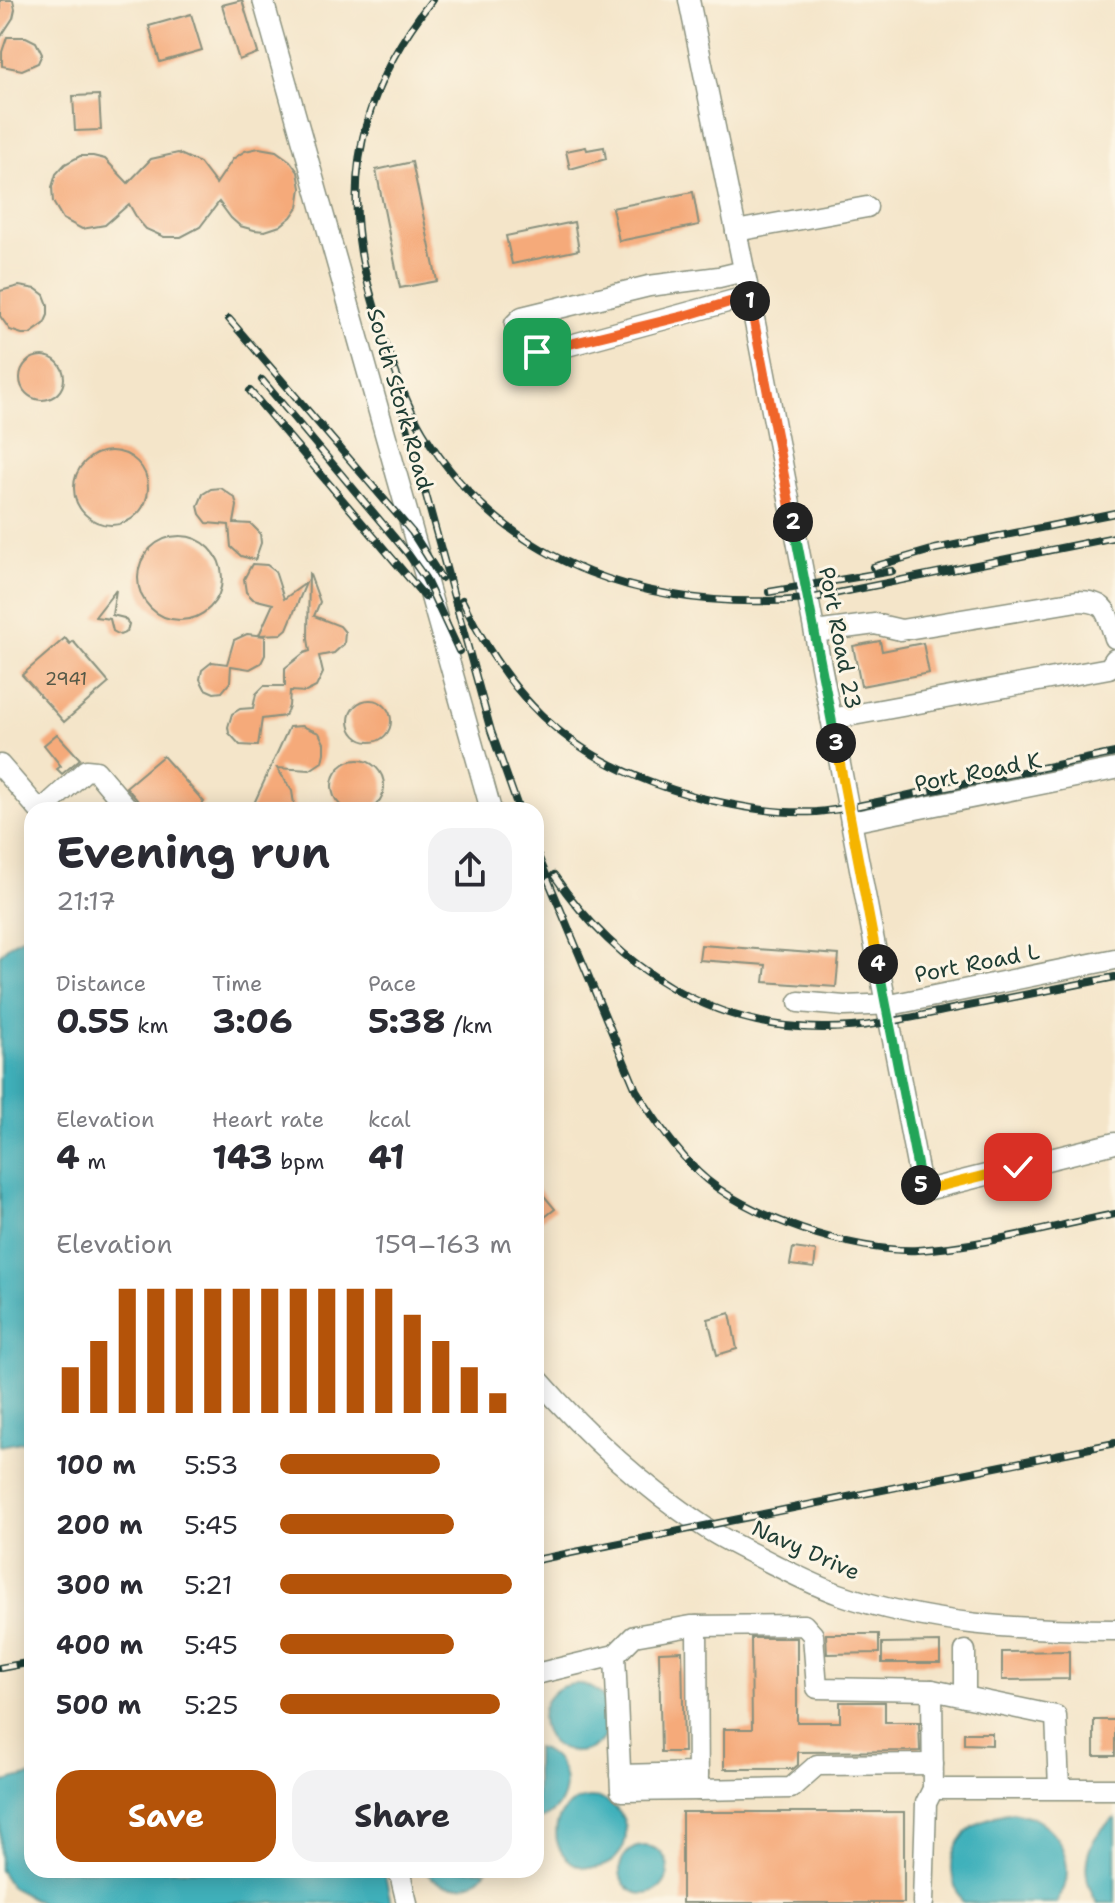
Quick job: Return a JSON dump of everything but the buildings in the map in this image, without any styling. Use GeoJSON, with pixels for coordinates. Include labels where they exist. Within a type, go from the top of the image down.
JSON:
{"type":"FeatureCollection","features":[{"type":"Feature","properties":{"kind":"street","name":"South Stork Road"},"geometry":{"type":"LineString","coordinates":[[263,0],[489,802]]}},
{"type":"Feature","properties":{"kind":"street","name":"Port Road 23"},"geometry":{"type":"LineString","coordinates":[[689,0],[922,1191],[1115,1143]]}},
{"type":"Feature","properties":{"kind":"street"},"geometry":{"type":"LineString","coordinates":[[736,231],[867,207]]}},
{"type":"Feature","properties":{"kind":"street"},"geometry":{"type":"LineString","coordinates":[[744,271],[649,286],[522,317],[515,324],[517,340],[525,350],[556,349],[749,296]]}},
{"type":"Feature","properties":{"kind":"street"},"geometry":{"type":"LineString","coordinates":[[815,632],[875,624],[901,630],[1077,601],[1095,601],[1105,608],[1115,638]]}},
{"type":"Feature","properties":{"kind":"street"},"geometry":{"type":"LineString","coordinates":[[831,719],[1109,668],[1115,659]]}},
{"type":"Feature","properties":{"kind":"street"},"geometry":{"type":"LineString","coordinates":[[0,765],[34,802]]}},
{"type":"Feature","properties":{"kind":"street","name":"Port Road K"},"geometry":{"type":"LineString","coordinates":[[851,822],[1115,769]]}},
{"type":"Feature","properties":{"kind":"street"},"geometry":{"type":"LineString","coordinates":[[50,802],[86,770],[96,771],[122,802]]}},
{"type":"Feature","properties":{"kind":"street","name":"Port Road L"},"geometry":{"type":"LineString","coordinates":[[799,1002],[844,1006],[886,1004],[1115,959]]}},
{"type":"Feature","properties":{"kind":"street","name":"Navy Drive"},"geometry":{"type":"LineString","coordinates":[[544,1385],[605,1447],[677,1508],[705,1528],[813,1584],[883,1606],[969,1623],[1115,1630]]}},
{"type":"Feature","properties":{"kind":"street"},"geometry":{"type":"LineString","coordinates":[[544,1672],[615,1655],[634,1636],[697,1626],[804,1625],[813,1635],[817,1688],[932,1690],[1056,1716],[1059,1788]]}},
{"type":"Feature","properties":{"kind":"street"},"geometry":{"type":"LineString","coordinates":[[697,1626],[698,1782]]}},
{"type":"Feature","properties":{"kind":"street"},"geometry":{"type":"LineString","coordinates":[[965,1651],[965,1697]]}},
{"type":"Feature","properties":{"kind":"street"},"geometry":{"type":"LineString","coordinates":[[615,1655],[621,1791],[698,1782],[791,1788],[817,1765],[933,1764]]}},
{"type":"Feature","properties":{"kind":"street"},"geometry":{"type":"LineString","coordinates":[[923,1903],[926,1803],[933,1789],[932,1690]]}},
{"type":"Feature","properties":{"kind":"street"},"geometry":{"type":"LineString","coordinates":[[933,1789],[1115,1789]]}},
{"type":"Feature","properties":{"kind":"street"},"geometry":{"type":"LineString","coordinates":[[401,1878],[407,1903]]}},
{"type":"Feature","properties":{"kind":"water"},"geometry":{"type":"Polygon","coordinates":[[[24,938],[24,1442],[0,1446],[0,955],[10,944],[24,938]]]}},
{"type":"Feature","properties":{"kind":"water"},"geometry":{"type":"Polygon","coordinates":[[[569,1685],[583,1685],[595,1690],[604,1699],[609,1711],[609,1725],[604,1737],[595,1746],[583,1751],[569,1751],[557,1746],[544,1728],[544,1708],[548,1699],[557,1690],[569,1685]]]}},
{"type":"Feature","properties":{"kind":"water"},"geometry":{"type":"Polygon","coordinates":[[[544,1751],[558,1762],[565,1784],[558,1806],[544,1817],[544,1751]]]}},
{"type":"Feature","properties":{"kind":"water"},"geometry":{"type":"Polygon","coordinates":[[[24,1777],[24,1878],[386,1878],[391,1903],[41,1903],[11,1887],[0,1870],[0,1783],[24,1777]]]}},
{"type":"Feature","properties":{"kind":"water"},"geometry":{"type":"Polygon","coordinates":[[[591,1798],[616,1808],[626,1833],[616,1858],[591,1868],[566,1858],[556,1833],[566,1808],[591,1798]]]}},
{"type":"Feature","properties":{"kind":"water"},"geometry":{"type":"Polygon","coordinates":[[[1013,1812],[1047,1827],[1061,1846],[1067,1869],[1066,1881],[1056,1903],[963,1903],[952,1870],[953,1855],[959,1842],[980,1823],[1013,1812]]]}},
{"type":"Feature","properties":{"kind":"water"},"geometry":{"type":"Polygon","coordinates":[[[1115,1818],[1115,1903],[1097,1903],[1088,1880],[1088,1857],[1097,1836],[1115,1818]]]}},
{"type":"Feature","properties":{"kind":"water"},"geometry":{"type":"Polygon","coordinates":[[[644,1846],[653,1847],[661,1853],[667,1861],[667,1879],[661,1887],[653,1893],[644,1894],[635,1893],[627,1887],[621,1879],[620,1870],[621,1861],[627,1853],[635,1847],[644,1846]]]}},
{"type":"Feature","properties":{"kind":"water"},"geometry":{"type":"Polygon","coordinates":[[[433,1878],[478,1878],[456,1886],[433,1878]]]}},
{"type":"Feature","properties":{"kind":"railway"},"geometry":{"type":"LineString","coordinates":[[388,354],[361,253],[357,217],[361,150],[379,87],[411,28],[432,0]]}},
{"type":"Feature","properties":{"kind":"railway"},"geometry":{"type":"LineString","coordinates":[[229,319],[412,532],[441,578]]}},
{"type":"Feature","properties":{"kind":"railway"},"geometry":{"type":"LineString","coordinates":[[385,342],[406,399],[423,432],[458,479],[497,518],[541,549],[589,572],[640,588],[694,598],[750,601],[808,599],[1115,537]]}},
{"type":"Feature","properties":{"kind":"railway"},"geometry":{"type":"LineString","coordinates":[[262,380],[408,554],[425,578],[459,651]]}},
{"type":"Feature","properties":{"kind":"railway"},"geometry":{"type":"LineString","coordinates":[[250,391],[425,597]]}},
{"type":"Feature","properties":{"kind":"railway"},"geometry":{"type":"LineString","coordinates":[[402,408],[491,731],[516,802]]}},
{"type":"Feature","properties":{"kind":"railway"},"geometry":{"type":"LineString","coordinates":[[873,567],[935,549],[1115,513]]}},
{"type":"Feature","properties":{"kind":"railway"},"geometry":{"type":"LineString","coordinates":[[769,592],[892,571]]}},
{"type":"Feature","properties":{"kind":"railway"},"geometry":{"type":"LineString","coordinates":[[462,600],[505,674],[557,729],[587,751],[621,769],[658,785],[701,798],[772,811],[830,811],[1115,753]]}},
{"type":"Feature","properties":{"kind":"railway"},"geometry":{"type":"LineString","coordinates":[[544,870],[636,1090],[657,1122],[698,1172],[743,1204],[833,1239],[918,1250],[967,1245],[1115,1214]]}},
{"type":"Feature","properties":{"kind":"railway"},"geometry":{"type":"LineString","coordinates":[[554,875],[607,938],[638,965],[671,987],[707,1005],[745,1018],[786,1026],[843,1028],[873,1024],[1115,977]]}},
{"type":"Feature","properties":{"kind":"railway"},"geometry":{"type":"LineString","coordinates":[[544,1558],[1115,1443]]}},
{"type":"Feature","properties":{"kind":"railway"},"geometry":{"type":"LineString","coordinates":[[0,1668],[24,1664]]}},
{"type":"Feature","properties":{"kind":"route"},"geometry":{"type":"LineString","coordinates":[[537,352],[684,316],[749,296],[922,1191],[1018,1167]]}}]}
